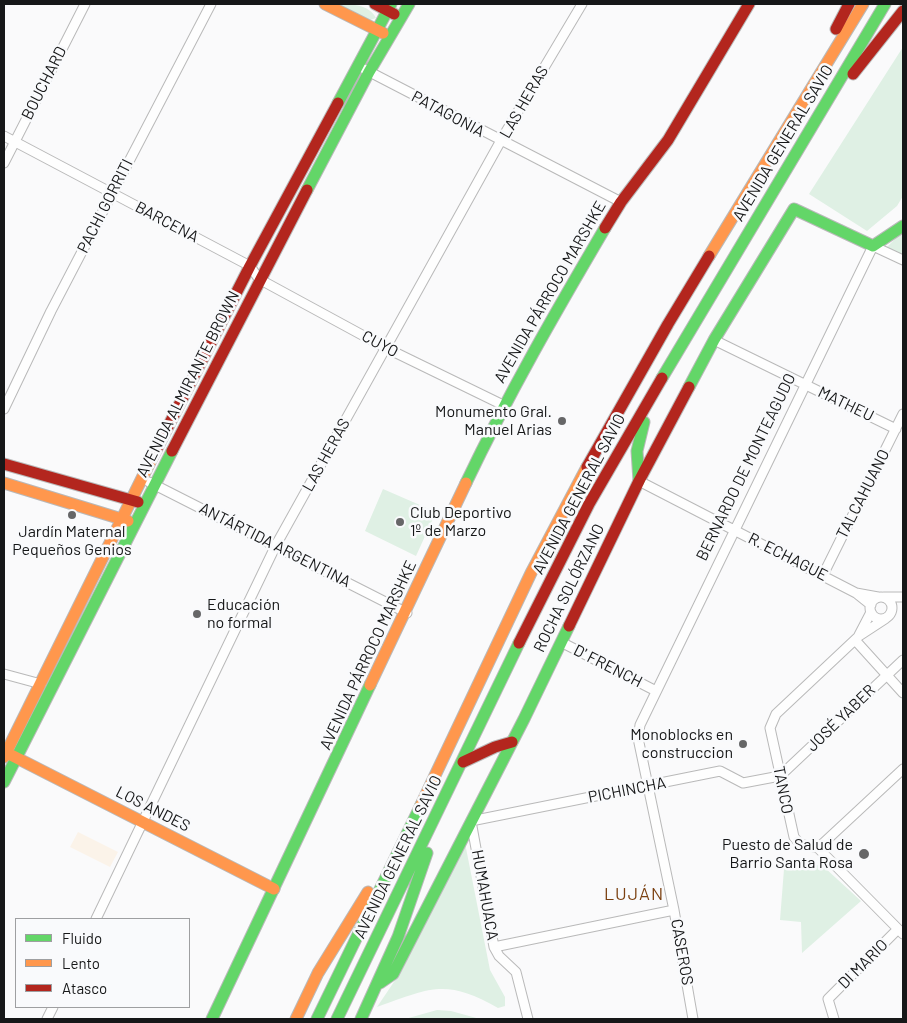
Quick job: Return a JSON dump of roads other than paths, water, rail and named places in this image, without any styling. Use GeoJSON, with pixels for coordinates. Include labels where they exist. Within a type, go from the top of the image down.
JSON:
{"type":"FeatureCollection","features":[{"type":"Feature","properties":{"kind":"main road"},"geometry":{"type":"LineString","coordinates":[[324,4],[389,36]]}},
{"type":"Feature","properties":{"kind":"main road"},"geometry":{"type":"LineString","coordinates":[[376,4],[389,7],[400,18]]}},
{"type":"Feature","properties":{"kind":"main road","name":"AVENIDA ALMIRANTE BROWN"},"geometry":{"type":"LineString","coordinates":[[4,782],[259,279],[389,36],[409,4]]}},
{"type":"Feature","properties":{"kind":"main road","name":"AVENIDA PÁRROCO MARSHKE"},"geometry":{"type":"LineString","coordinates":[[212,1019],[503,405],[535,346],[621,202],[668,140],[750,4]]}},
{"type":"Feature","properties":{"kind":"main road"},"geometry":{"type":"LineString","coordinates":[[777,147],[849,4]]}},
{"type":"Feature","properties":{"kind":"main road","name":"AVENIDA GENERAL SAVIO"},"geometry":{"type":"LineString","coordinates":[[317,1019],[425,798],[531,573],[607,430],[668,324],[863,4]]}},
{"type":"Feature","properties":{"kind":"main road","name":"AVENIDA GENERAL SAVIO"},"geometry":{"type":"LineString","coordinates":[[337,1019],[572,536],[656,387],[885,4]]}},
{"type":"Feature","properties":{"kind":"main road","name":"AVENIDA ALMIRANTE BROWN"},"geometry":{"type":"LineString","coordinates":[[5,755],[121,518],[250,266],[389,7]]}},
{"type":"Feature","properties":{"kind":"main road"},"geometry":{"type":"LineString","coordinates":[[812,126],[903,11]]}},
{"type":"Feature","properties":{"kind":"main road","name":"ROCHA SOLÓRZANO"},"geometry":{"type":"LineString","coordinates":[[380,983],[393,974],[512,742],[639,481],[714,340],[794,209],[873,246]]}},
{"type":"Feature","properties":{"kind":"main road","name":"BERNARDO DE MONTEAGUDO"},"geometry":{"type":"LineString","coordinates":[[873,246],[903,226]]}},
{"type":"Feature","properties":{"kind":"main road"},"geometry":{"type":"LineString","coordinates":[[639,481],[636,454],[637,441],[656,387]]}},
{"type":"Feature","properties":{"kind":"main road"},"geometry":{"type":"LineString","coordinates":[[4,464],[145,504]]}},
{"type":"Feature","properties":{"kind":"main road"},"geometry":{"type":"LineString","coordinates":[[4,483],[121,518],[135,524]]}},
{"type":"Feature","properties":{"kind":"main road"},"geometry":{"type":"LineString","coordinates":[[463,762],[487,750],[512,742]]}},
{"type":"Feature","properties":{"kind":"main road","name":"LOS ANDES"},"geometry":{"type":"LineString","coordinates":[[5,755],[17,758],[274,889]]}},
{"type":"Feature","properties":{"kind":"main road"},"geometry":{"type":"LineString","coordinates":[[296,1019],[318,973],[425,798]]}},
{"type":"Feature","properties":{"kind":"main road"},"geometry":{"type":"LineString","coordinates":[[360,1019],[380,983],[416,887],[442,803]]}},
{"type":"Feature","properties":{"kind":"street","name":"BOUCHARD"},"geometry":{"type":"LineString","coordinates":[[4,163],[85,4]]}},
{"type":"Feature","properties":{"kind":"street","name":"PACHI GORRITI"},"geometry":{"type":"LineString","coordinates":[[4,409],[50,311],[211,4]]}},
{"type":"Feature","properties":{"kind":"street","name":"LAS HERAS"},"geometry":{"type":"LineString","coordinates":[[96,918],[276,545],[500,142],[582,4]]}},
{"type":"Feature","properties":{"kind":"street","name":"PATAGONIA"},"geometry":{"type":"LineString","coordinates":[[357,66],[500,142],[621,202]]}},
{"type":"Feature","properties":{"kind":"street","name":"BARCENA"},"geometry":{"type":"LineString","coordinates":[[4,136],[250,266]]}},
{"type":"Feature","properties":{"kind":"street"},"geometry":{"type":"LineString","coordinates":[[873,246],[903,260]]}},
{"type":"Feature","properties":{"kind":"street","name":"BERNARDO DE MONTEAGUDO"},"geometry":{"type":"LineString","coordinates":[[638,738],[640,725],[656,691],[804,384],[873,246]]}},
{"type":"Feature","properties":{"kind":"street"},"geometry":{"type":"LineString","coordinates":[[250,266],[259,279]]}},
{"type":"Feature","properties":{"kind":"street","name":"CUYO"},"geometry":{"type":"LineString","coordinates":[[259,279],[386,348],[503,405]]}},
{"type":"Feature","properties":{"kind":"street","name":"MATHEU"},"geometry":{"type":"LineString","coordinates":[[714,340],[896,429]]}},
{"type":"Feature","properties":{"kind":"street","name":"TALCAHUANO"},"geometry":{"type":"LineString","coordinates":[[823,575],[903,414]]}},
{"type":"Feature","properties":{"kind":"street","name":"ANTÁRTIDA ARGENTINA"},"geometry":{"type":"LineString","coordinates":[[142,479],[276,545],[406,613]]}},
{"type":"Feature","properties":{"kind":"street","name":"R. ECHAGUE"},"geometry":{"type":"LineString","coordinates":[[639,481],[856,593],[871,609]]}},
{"type":"Feature","properties":{"kind":"street","name":"R. ECHAGUE"},"geometry":{"type":"LineString","coordinates":[[856,593],[903,598]]}},
{"type":"Feature","properties":{"kind":"street"},"geometry":{"type":"LineString","coordinates":[[857,638],[871,609],[880,597],[892,604],[892,611]]}},
{"type":"Feature","properties":{"kind":"street"},"geometry":{"type":"LineString","coordinates":[[857,638],[885,618],[903,598]]}},
{"type":"Feature","properties":{"kind":"street"},"geometry":{"type":"LineString","coordinates":[[871,609],[878,619],[885,618]]}},
{"type":"Feature","properties":{"kind":"street"},"geometry":{"type":"LineString","coordinates":[[857,638],[903,693]]}},
{"type":"Feature","properties":{"kind":"street","name":"TANCO"},"geometry":{"type":"LineString","coordinates":[[857,638],[776,714],[770,728],[794,837],[800,844],[818,848],[901,932]]}},
{"type":"Feature","properties":{"kind":"street","name":"D' FRENCH"},"geometry":{"type":"LineString","coordinates":[[561,642],[656,691]]}},
{"type":"Feature","properties":{"kind":"street","name":"JOSÉ YABER"},"geometry":{"type":"LineString","coordinates":[[780,776],[903,660]]}},
{"type":"Feature","properties":{"kind":"street"},"geometry":{"type":"LineString","coordinates":[[4,674],[41,684]]}},
{"type":"Feature","properties":{"kind":"street","name":"CASEROS"},"geometry":{"type":"LineString","coordinates":[[638,738],[674,910],[693,1019]]}},
{"type":"Feature","properties":{"kind":"street"},"geometry":{"type":"LineString","coordinates":[[818,848],[903,769]]}},
{"type":"Feature","properties":{"kind":"street","name":"PICHINCHA"},"geometry":{"type":"LineString","coordinates":[[471,821],[720,771],[743,783],[780,776]]}},
{"type":"Feature","properties":{"kind":"street","name":"HUMAHUACA"},"geometry":{"type":"LineString","coordinates":[[471,821],[494,947],[499,956],[516,972],[528,1019]]}},
{"type":"Feature","properties":{"kind":"street"},"geometry":{"type":"LineString","coordinates":[[494,947],[674,910]]}},
{"type":"Feature","properties":{"kind":"street","name":"DI MARIO"},"geometry":{"type":"LineString","coordinates":[[834,1019],[828,999],[901,932]]}},
{"type":"Feature","properties":{"kind":"place","name":"Monumento Gral. Manuel Arias"},"geometry":{"type":"Point","coordinates":[562,421]}},
{"type":"Feature","properties":{"kind":"place","name":"Jardín Maternal Pequeños Genios"},"geometry":{"type":"Point","coordinates":[72,515]}},
{"type":"Feature","properties":{"kind":"place","name":"Club Deportivo 1º de Marzo"},"geometry":{"type":"Point","coordinates":[400,522]}},
{"type":"Feature","properties":{"kind":"place","name":"Educación no formal"},"geometry":{"type":"Point","coordinates":[197,614]}},
{"type":"Feature","properties":{"kind":"place","name":"Monoblocks en construccion"},"geometry":{"type":"Point","coordinates":[743,744]}},
{"type":"Feature","properties":{"kind":"place","name":"Puesto de Salud de Barrio Santa Rosa"},"geometry":{"type":"Point","coordinates":[864,854]}},
{"type":"Feature","properties":{"kind":"district","name":"LUJÁN"},"geometry":{"type":"Point","coordinates":[634,894]}}]}
